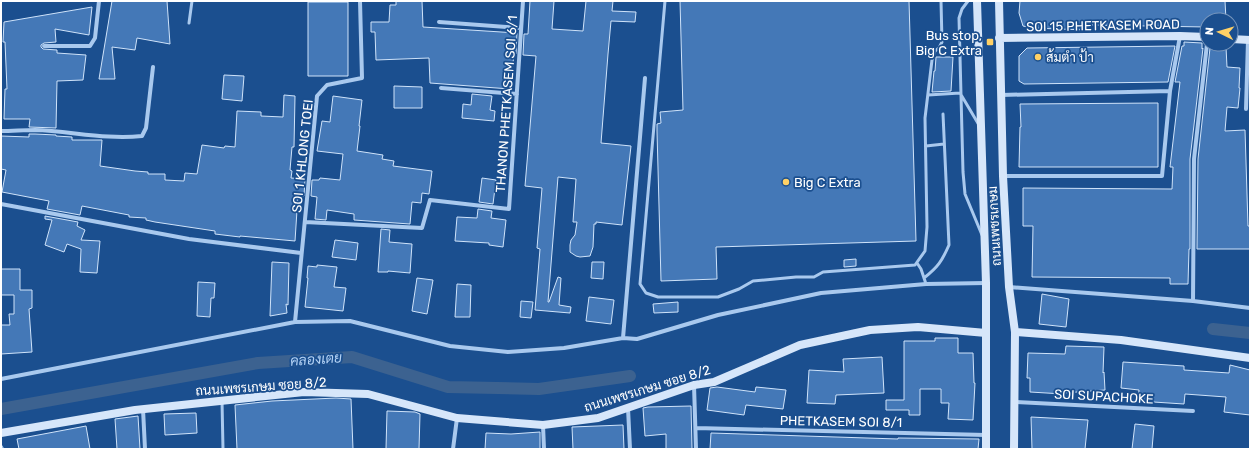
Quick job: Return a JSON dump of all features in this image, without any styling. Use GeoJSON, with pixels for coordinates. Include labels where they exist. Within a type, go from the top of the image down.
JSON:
{"type":"FeatureCollection","features":[{"type":"Feature","properties":{"kind":"street"},"geometry":{"type":"LineString","coordinates":[[44,46],[90,46],[95,38],[99,1]]}},
{"type":"Feature","properties":{"kind":"street","name":"SOI 1 KHLONG TOEI"},"geometry":{"type":"LineString","coordinates":[[295,322],[317,96],[327,85],[362,78],[360,1]]}},
{"type":"Feature","properties":{"kind":"street","name":"THANON PHETKASEM SOI 6/1"},"geometry":{"type":"LineString","coordinates":[[305,222],[422,228],[430,200],[509,209],[523,1]]}},
{"type":"Feature","properties":{"kind":"street","name":"ถนนเพชรเกษม"},"geometry":{"type":"LineString","coordinates":[[977,1],[986,283],[986,449]]}},
{"type":"Feature","properties":{"kind":"street","name":"ถนนเพชรเกษม"},"geometry":{"type":"LineString","coordinates":[[999,1],[1003,176],[1009,287],[1015,332],[1014,449]]}},
{"type":"Feature","properties":{"kind":"street"},"geometry":{"type":"LineString","coordinates":[[439,22],[521,28]]}},
{"type":"Feature","properties":{"kind":"street"},"geometry":{"type":"LineString","coordinates":[[1003,176],[1162,176],[1170,91],[1180,36]]}},
{"type":"Feature","properties":{"kind":"street","name":"SOI 15 PHETKASEM ROAD"},"geometry":{"type":"LineString","coordinates":[[1000,38],[1199,36]]}},
{"type":"Feature","properties":{"kind":"street"},"geometry":{"type":"LineString","coordinates":[[1239,39],[1249,40],[1246,109]]}},
{"type":"Feature","properties":{"kind":"street"},"geometry":{"type":"LineString","coordinates":[[1193,301],[1194,159],[1207,52]]}},
{"type":"Feature","properties":{"kind":"street"},"geometry":{"type":"LineString","coordinates":[[1,132],[35,130],[108,136],[142,136],[146,128],[153,67]]}},
{"type":"Feature","properties":{"kind":"street"},"geometry":{"type":"LineString","coordinates":[[623,338],[645,78]]}},
{"type":"Feature","properties":{"kind":"street"},"geometry":{"type":"LineString","coordinates":[[442,88],[517,94]]}},
{"type":"Feature","properties":{"kind":"street"},"geometry":{"type":"LineString","coordinates":[[1000,95],[1170,91]]}},
{"type":"Feature","properties":{"kind":"street"},"geometry":{"type":"LineString","coordinates":[[1,204],[189,239],[301,253]]}},
{"type":"Feature","properties":{"kind":"street"},"geometry":{"type":"LineString","coordinates":[[1,379],[295,322],[350,321],[450,346],[508,352],[564,348],[623,338],[637,339],[718,315],[821,293],[926,284],[986,283]]}},
{"type":"Feature","properties":{"kind":"street"},"geometry":{"type":"LineString","coordinates":[[1009,287],[1193,301],[1250,308]]}},
{"type":"Feature","properties":{"kind":"street","name":"ถนนเพชรเกษม ซอย 8/2"},"geometry":{"type":"LineString","coordinates":[[1,433],[143,409],[304,392],[368,394],[457,418],[543,424],[598,418],[694,386],[714,382],[800,345],[870,330],[918,327],[986,333]]}},
{"type":"Feature","properties":{"kind":"street"},"geometry":{"type":"LineString","coordinates":[[1015,332],[1121,340],[1250,358]]}},
{"type":"Feature","properties":{"kind":"street"},"geometry":{"type":"LineString","coordinates":[[694,386],[696,449]]}},
{"type":"Feature","properties":{"kind":"street","name":"SOI SUPACHOKE"},"geometry":{"type":"LineString","coordinates":[[1014,402],[1193,411]]}},
{"type":"Feature","properties":{"kind":"street"},"geometry":{"type":"LineString","coordinates":[[628,408],[630,449]]}},
{"type":"Feature","properties":{"kind":"street"},"geometry":{"type":"LineString","coordinates":[[143,409],[145,449]]}},
{"type":"Feature","properties":{"kind":"street"},"geometry":{"type":"LineString","coordinates":[[454,449],[457,418]]}},
{"type":"Feature","properties":{"kind":"street"},"geometry":{"type":"LineString","coordinates":[[543,424],[544,449]]}},
{"type":"Feature","properties":{"kind":"street","name":"PHETKASEM SOI 8/1"},"geometry":{"type":"LineString","coordinates":[[696,428],[986,435]]}},
{"type":"Feature","properties":{"kind":"lane"},"geometry":{"type":"LineString","coordinates":[[189,23],[192,1]]}},
{"type":"Feature","properties":{"kind":"lane"},"geometry":{"type":"LineString","coordinates":[[665,1],[640,284],[646,293],[658,297],[718,297],[739,289],[752,281],[814,277],[823,272],[884,268],[915,265],[917,263],[925,250],[927,227],[925,118],[932,60],[935,51],[939,48],[942,42],[941,1]]}},
{"type":"Feature","properties":{"kind":"lane"},"geometry":{"type":"LineString","coordinates":[[968,1],[962,9],[959,18],[963,172],[965,194],[984,240]]}},
{"type":"Feature","properties":{"kind":"lane"},"geometry":{"type":"LineString","coordinates":[[928,94],[960,93]]}},
{"type":"Feature","properties":{"kind":"lane"},"geometry":{"type":"LineString","coordinates":[[960,93],[981,128]]}},
{"type":"Feature","properties":{"kind":"lane"},"geometry":{"type":"LineString","coordinates":[[924,278],[935,269],[943,259],[949,245],[943,114]]}},
{"type":"Feature","properties":{"kind":"lane"},"geometry":{"type":"LineString","coordinates":[[926,146],[944,144]]}},
{"type":"Feature","properties":{"kind":"lane"},"geometry":{"type":"LineString","coordinates":[[917,263],[921,268],[926,284]]}},
{"type":"Feature","properties":{"kind":"lane"},"geometry":{"type":"LineString","coordinates":[[222,400],[223,449]]}},
{"type":"Feature","properties":{"kind":"building"},"geometry":{"type":"Polygon","coordinates":[[[112,1],[167,1],[170,44],[137,38],[135,50],[112,47],[115,79],[99,79],[112,1]]]}},
{"type":"Feature","properties":{"kind":"building"},"geometry":{"type":"Polygon","coordinates":[[[396,1],[422,1],[423,27],[517,33],[516,54],[514,54],[510,89],[430,83],[429,58],[376,60],[375,32],[371,32],[371,22],[389,22],[390,5],[396,5],[396,1]]]}},
{"type":"Feature","properties":{"kind":"building"},"geometry":{"type":"Polygon","coordinates":[[[530,1],[554,1],[552,29],[583,31],[586,1],[613,1],[612,11],[636,12],[635,22],[611,21],[601,143],[631,146],[622,225],[596,222],[596,224],[594,224],[593,247],[590,256],[580,257],[570,252],[571,240],[575,235],[577,222],[573,222],[576,179],[558,177],[548,302],[558,277],[561,278],[559,305],[571,307],[570,313],[535,310],[540,249],[537,248],[542,188],[525,186],[536,56],[523,55],[524,34],[528,34],[530,1]]]}},
{"type":"Feature","properties":{"kind":"building","name":"Big C Extra"},"geometry":{"type":"Polygon","coordinates":[[[680,1],[909,1],[916,241],[716,247],[717,279],[661,281],[657,124],[661,123],[660,112],[683,110],[680,1]]]}},
{"type":"Feature","properties":{"kind":"building"},"geometry":{"type":"Polygon","coordinates":[[[1020,1],[1225,1],[1226,12],[1199,12],[1199,27],[1088,25],[1087,30],[1032,28],[1023,26],[1019,13],[1020,1]]]}},
{"type":"Feature","properties":{"kind":"building"},"geometry":{"type":"Polygon","coordinates":[[[308,2],[348,2],[348,76],[308,76],[308,2]]]}},
{"type":"Feature","properties":{"kind":"building"},"geometry":{"type":"Polygon","coordinates":[[[92,7],[89,35],[55,29],[56,42],[44,43],[41,45],[43,49],[57,50],[57,53],[86,55],[83,80],[57,81],[56,128],[29,127],[30,119],[4,119],[5,89],[7,89],[5,42],[3,42],[4,22],[92,7]]]}},
{"type":"Feature","properties":{"kind":"building"},"geometry":{"type":"Polygon","coordinates":[[[1184,42],[1199,43],[1199,52],[1203,52],[1190,159],[1190,249],[1188,284],[1170,284],[1170,278],[1032,277],[1033,226],[1023,226],[1023,188],[1172,189],[1173,167],[1170,167],[1180,82],[1175,82],[1182,46],[1184,46],[1184,42]]]}},
{"type":"Feature","properties":{"kind":"building"},"geometry":{"type":"Polygon","coordinates":[[[1175,46],[1168,82],[1024,84],[1019,81],[1019,56],[1027,48],[1175,46]]]}},
{"type":"Feature","properties":{"kind":"building"},"geometry":{"type":"Polygon","coordinates":[[[1210,52],[1226,52],[1227,67],[1240,68],[1238,108],[1227,107],[1225,131],[1245,130],[1250,249],[1197,249],[1198,159],[1210,52]]]}},
{"type":"Feature","properties":{"kind":"building"},"geometry":{"type":"Polygon","coordinates":[[[936,57],[953,57],[951,91],[932,92],[936,57]]]}},
{"type":"Feature","properties":{"kind":"building"},"geometry":{"type":"Polygon","coordinates":[[[224,75],[244,76],[242,101],[222,99],[224,75]]]}},
{"type":"Feature","properties":{"kind":"building"},"geometry":{"type":"Polygon","coordinates":[[[394,86],[422,87],[422,108],[394,108],[394,86]]]}},
{"type":"Feature","properties":{"kind":"building"},"geometry":{"type":"Polygon","coordinates":[[[472,94],[492,96],[490,110],[495,111],[494,121],[462,118],[463,104],[471,105],[472,94]]]}},
{"type":"Feature","properties":{"kind":"building"},"geometry":{"type":"Polygon","coordinates":[[[284,95],[295,96],[294,147],[292,147],[290,170],[292,171],[291,178],[305,179],[304,196],[298,195],[295,241],[215,234],[215,231],[155,222],[146,220],[146,218],[129,217],[129,215],[82,206],[80,215],[47,209],[49,201],[2,192],[6,170],[1,169],[1,136],[29,137],[29,134],[35,134],[72,137],[72,140],[102,140],[100,166],[148,172],[148,174],[165,174],[165,180],[184,181],[185,173],[197,174],[202,145],[224,148],[225,146],[235,147],[237,111],[261,112],[261,116],[283,117],[284,95]]]}},
{"type":"Feature","properties":{"kind":"building"},"geometry":{"type":"Polygon","coordinates":[[[333,96],[362,100],[357,151],[383,155],[382,159],[394,161],[393,166],[432,171],[429,194],[422,193],[421,203],[412,202],[410,224],[354,220],[354,214],[327,210],[326,220],[315,219],[317,197],[311,196],[312,180],[319,180],[320,178],[340,180],[343,154],[317,151],[322,121],[330,122],[333,96]]]}},
{"type":"Feature","properties":{"kind":"building"},"geometry":{"type":"Polygon","coordinates":[[[1158,103],[1158,167],[1019,167],[1021,127],[1020,104],[1158,103]]]}},
{"type":"Feature","properties":{"kind":"building"},"geometry":{"type":"Polygon","coordinates":[[[482,178],[496,180],[493,204],[479,202],[482,178]]]}},
{"type":"Feature","properties":{"kind":"building"},"geometry":{"type":"Polygon","coordinates":[[[478,209],[492,211],[491,218],[506,220],[503,247],[489,245],[489,243],[455,241],[457,217],[477,218],[478,209]]]}},
{"type":"Feature","properties":{"kind":"building"},"geometry":{"type":"Polygon","coordinates":[[[45,216],[78,222],[77,226],[85,230],[81,240],[100,241],[97,273],[80,272],[81,249],[67,244],[64,252],[45,245],[52,220],[45,219],[45,216]]]}},
{"type":"Feature","properties":{"kind":"building"},"geometry":{"type":"Polygon","coordinates":[[[381,229],[390,230],[389,242],[412,244],[410,273],[388,271],[378,272],[381,229]]]}},
{"type":"Feature","properties":{"kind":"building"},"geometry":{"type":"Polygon","coordinates":[[[335,240],[358,243],[356,260],[332,257],[335,240]]]}},
{"type":"Feature","properties":{"kind":"building"},"geometry":{"type":"Polygon","coordinates":[[[856,259],[856,266],[844,267],[844,260],[856,259]]]}},
{"type":"Feature","properties":{"kind":"building"},"geometry":{"type":"Polygon","coordinates":[[[272,262],[289,263],[288,305],[286,304],[287,313],[270,316],[272,262]]]}},
{"type":"Feature","properties":{"kind":"building"},"geometry":{"type":"Polygon","coordinates":[[[592,262],[604,262],[603,279],[591,278],[592,262]]]}},
{"type":"Feature","properties":{"kind":"building"},"geometry":{"type":"Polygon","coordinates":[[[317,265],[337,267],[334,287],[346,288],[343,311],[305,307],[308,266],[317,267],[317,265]]]}},
{"type":"Feature","properties":{"kind":"building"},"geometry":{"type":"Polygon","coordinates":[[[1,269],[20,269],[20,290],[32,290],[32,308],[29,309],[32,352],[1,354],[1,325],[10,325],[9,314],[14,314],[14,295],[1,295],[1,269]]]}},
{"type":"Feature","properties":{"kind":"building"},"geometry":{"type":"Polygon","coordinates":[[[417,278],[433,280],[427,314],[412,311],[417,278]]]}},
{"type":"Feature","properties":{"kind":"building"},"geometry":{"type":"Polygon","coordinates":[[[198,282],[215,283],[214,298],[211,298],[210,317],[197,316],[198,282]]]}},
{"type":"Feature","properties":{"kind":"building"},"geometry":{"type":"Polygon","coordinates":[[[457,284],[471,285],[470,317],[455,317],[457,284]]]}},
{"type":"Feature","properties":{"kind":"building"},"geometry":{"type":"Polygon","coordinates":[[[1042,294],[1069,299],[1066,327],[1039,324],[1042,294]]]}},
{"type":"Feature","properties":{"kind":"building"},"geometry":{"type":"Polygon","coordinates":[[[589,297],[614,300],[611,324],[586,321],[589,297]]]}},
{"type":"Feature","properties":{"kind":"building"},"geometry":{"type":"Polygon","coordinates":[[[521,301],[533,302],[531,318],[520,317],[521,301]]]}},
{"type":"Feature","properties":{"kind":"building"},"geometry":{"type":"Polygon","coordinates":[[[678,302],[678,312],[654,313],[653,304],[678,302]]]}},
{"type":"Feature","properties":{"kind":"building"},"geometry":{"type":"Polygon","coordinates":[[[935,338],[958,338],[958,353],[973,353],[975,383],[973,420],[948,419],[949,403],[941,403],[941,389],[920,389],[920,415],[909,415],[909,410],[886,410],[886,400],[904,400],[904,341],[935,341],[935,338]]]}},
{"type":"Feature","properties":{"kind":"building"},"geometry":{"type":"Polygon","coordinates":[[[1066,346],[1104,347],[1103,373],[1104,372],[1105,390],[1063,394],[1030,392],[1030,378],[1027,378],[1028,353],[1065,354],[1066,346]]]}},
{"type":"Feature","properties":{"kind":"building"},"geometry":{"type":"Polygon","coordinates":[[[882,357],[884,393],[836,395],[835,404],[807,403],[809,370],[844,372],[843,359],[882,357]]]}},
{"type":"Feature","properties":{"kind":"building"},"geometry":{"type":"Polygon","coordinates":[[[1123,362],[1184,366],[1184,370],[1229,373],[1230,365],[1250,370],[1250,415],[1224,412],[1226,397],[1185,394],[1184,404],[1138,401],[1139,390],[1121,388],[1123,362]]]}},
{"type":"Feature","properties":{"kind":"building"},"geometry":{"type":"Polygon","coordinates":[[[717,387],[755,392],[756,387],[786,390],[783,409],[746,405],[744,415],[707,410],[710,388],[717,387]]]}},
{"type":"Feature","properties":{"kind":"building"},"geometry":{"type":"Polygon","coordinates":[[[336,398],[351,399],[353,449],[237,449],[235,405],[272,401],[336,398]]]}},
{"type":"Feature","properties":{"kind":"building"},"geometry":{"type":"Polygon","coordinates":[[[691,406],[692,449],[666,449],[666,434],[645,436],[643,408],[691,406]]]}},
{"type":"Feature","properties":{"kind":"building"},"geometry":{"type":"Polygon","coordinates":[[[387,411],[415,412],[420,414],[419,449],[386,449],[387,411]]]}},
{"type":"Feature","properties":{"kind":"building"},"geometry":{"type":"Polygon","coordinates":[[[196,413],[197,433],[165,435],[164,414],[196,413]]]}},
{"type":"Feature","properties":{"kind":"building"},"geometry":{"type":"Polygon","coordinates":[[[138,416],[140,449],[117,449],[115,419],[138,416]]]}},
{"type":"Feature","properties":{"kind":"building"},"geometry":{"type":"Polygon","coordinates":[[[1031,417],[1088,420],[1085,449],[1032,449],[1031,417]]]}},
{"type":"Feature","properties":{"kind":"building"},"geometry":{"type":"Polygon","coordinates":[[[1135,424],[1154,426],[1152,449],[1132,449],[1135,424]]]}},
{"type":"Feature","properties":{"kind":"building"},"geometry":{"type":"Polygon","coordinates":[[[623,425],[624,449],[573,449],[572,427],[623,425]]]}},
{"type":"Feature","properties":{"kind":"building"},"geometry":{"type":"Polygon","coordinates":[[[86,426],[90,449],[19,449],[17,439],[86,426]]]}},
{"type":"Feature","properties":{"kind":"building"},"geometry":{"type":"Polygon","coordinates":[[[540,432],[540,449],[485,449],[486,433],[511,434],[540,432]]]}},
{"type":"Feature","properties":{"kind":"building"},"geometry":{"type":"Polygon","coordinates":[[[711,433],[898,439],[979,439],[978,449],[710,449],[711,433]]]}},
{"type":"Feature","properties":{"kind":"waterway","name":"คลองเตย"},"geometry":{"type":"LineString","coordinates":[[1213,329],[1250,333]]}},
{"type":"Feature","properties":{"kind":"waterway","name":"คลองเตย"},"geometry":{"type":"LineString","coordinates":[[1,409],[258,363],[352,357],[448,387],[539,389],[630,376]]}},
{"type":"Feature","properties":{"kind":"place","name":"Bus stop, Big C Extra"},"geometry":{"type":"Point","coordinates":[990,42]}},
{"type":"Feature","properties":{"kind":"place","name":"ส้มตำ ป้า"},"geometry":{"type":"Point","coordinates":[1038,57]}},
{"type":"Feature","properties":{"kind":"place","name":"Big C Extra"},"geometry":{"type":"Point","coordinates":[786,182]}}]}
